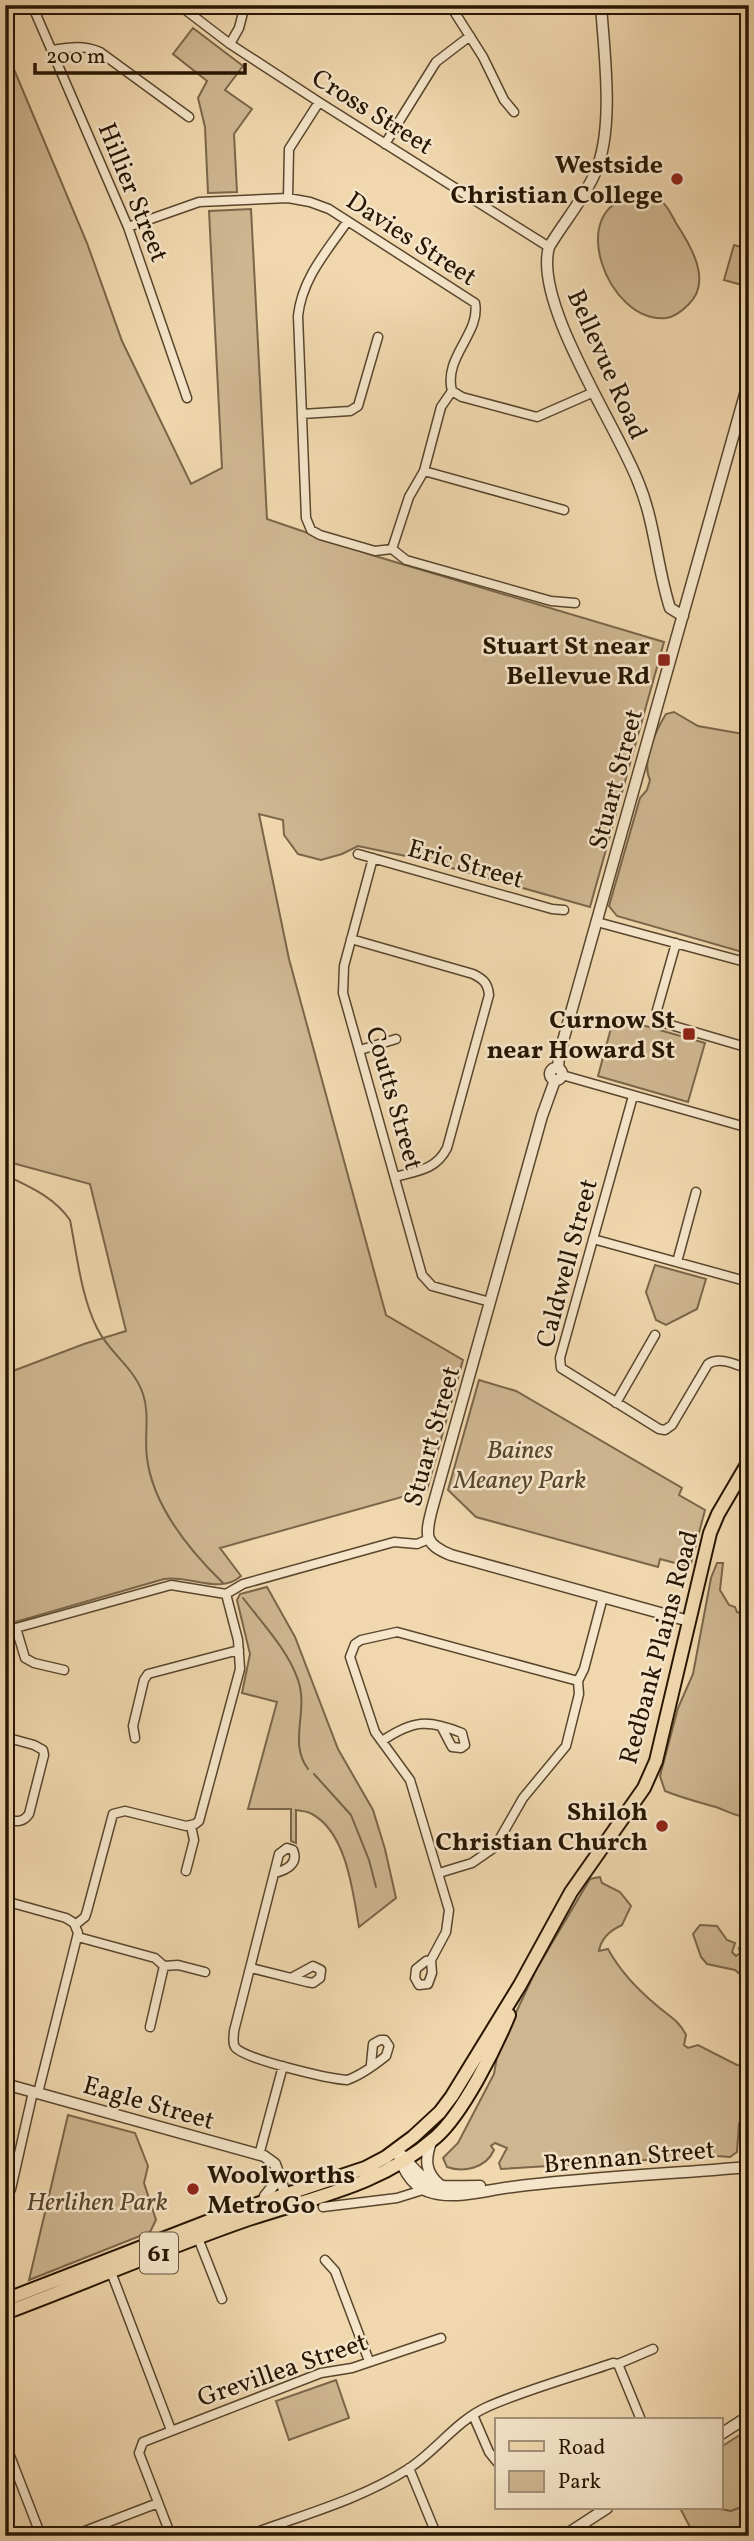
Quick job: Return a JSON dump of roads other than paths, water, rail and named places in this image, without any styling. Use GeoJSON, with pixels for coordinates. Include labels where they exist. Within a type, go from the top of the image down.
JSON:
{"type":"FeatureCollection","features":[{"type":"Feature","properties":{"kind":"main road","name":"Redbank Plains Road"},"geometry":{"type":"LineString","coordinates":[[5,2313],[198,2238],[365,2168],[397,2149],[426,2126],[452,2096],[520,1985],[571,1892],[644,1788],[656,1761],[710,1533],[749,1461]]}},
{"type":"Feature","properties":{"kind":"main road","name":"Redbank Plains Road"},"geometry":{"type":"LineString","coordinates":[[5,2300],[264,2201],[287,2200],[368,2180],[404,2162],[431,2141],[458,2113],[508,2019],[520,1985]]}},
{"type":"Feature","properties":{"kind":"street","name":"Hillier Street"},"geometry":{"type":"LineString","coordinates":[[32,5],[128,227],[187,398]]}},
{"type":"Feature","properties":{"kind":"street","name":"Cross Street"},"geometry":{"type":"LineString","coordinates":[[179,5],[230,44],[318,102],[549,247]]}},
{"type":"Feature","properties":{"kind":"street"},"geometry":{"type":"LineString","coordinates":[[230,44],[239,28],[245,5]]}},
{"type":"Feature","properties":{"kind":"street"},"geometry":{"type":"LineString","coordinates":[[450,5],[504,100],[514,112]]}},
{"type":"Feature","properties":{"kind":"street"},"geometry":{"type":"LineString","coordinates":[[549,247],[594,177],[600,159],[606,105],[601,5]]}},
{"type":"Feature","properties":{"kind":"street"},"geometry":{"type":"LineString","coordinates":[[385,144],[436,62],[470,36]]}},
{"type":"Feature","properties":{"kind":"street"},"geometry":{"type":"LineString","coordinates":[[53,50],[89,47],[100,52],[189,117]]}},
{"type":"Feature","properties":{"kind":"street"},"geometry":{"type":"LineString","coordinates":[[288,198],[289,149],[318,102]]}},
{"type":"Feature","properties":{"kind":"street","name":"Davies Street"},"geometry":{"type":"LineString","coordinates":[[128,227],[199,202],[288,198],[329,209],[475,303],[477,313],[456,355],[449,381],[452,391]]}},
{"type":"Feature","properties":{"kind":"street"},"geometry":{"type":"LineString","coordinates":[[346,222],[307,280],[300,299],[298,316],[306,518],[311,530],[375,551],[392,549],[406,560],[551,601],[575,603]]}},
{"type":"Feature","properties":{"kind":"street","name":"Bellevue Road"},"geometry":{"type":"LineString","coordinates":[[549,247],[549,279],[557,312],[639,483],[670,608],[683,616]]}},
{"type":"Feature","properties":{"kind":"street"},"geometry":{"type":"LineString","coordinates":[[302,414],[350,411],[358,406],[379,337]]}},
{"type":"Feature","properties":{"kind":"street","name":"Stuart Street"},"geometry":{"type":"LineString","coordinates":[[689,1621],[451,1555],[432,1545],[427,1528],[542,1116],[558,1074],[559,1055],[749,380]]}},
{"type":"Feature","properties":{"kind":"street"},"geometry":{"type":"LineString","coordinates":[[392,549],[408,497],[424,471],[441,407],[452,391],[462,397],[537,417],[594,392]]}},
{"type":"Feature","properties":{"kind":"street"},"geometry":{"type":"LineString","coordinates":[[424,471],[564,510]]}},
{"type":"Feature","properties":{"kind":"street","name":"Eric Street"},"geometry":{"type":"LineString","coordinates":[[358,854],[564,910]]}},
{"type":"Feature","properties":{"kind":"street","name":"Coutts Street"},"geometry":{"type":"LineString","coordinates":[[373,858],[342,982],[422,1275],[432,1286],[490,1302]]}},
{"type":"Feature","properties":{"kind":"street"},"geometry":{"type":"LineString","coordinates":[[597,922],[749,963]]}},
{"type":"Feature","properties":{"kind":"street"},"geometry":{"type":"LineString","coordinates":[[351,939],[473,974],[488,987],[489,995],[447,1148],[441,1160],[431,1166],[395,1177]]}},
{"type":"Feature","properties":{"kind":"street"},"geometry":{"type":"LineString","coordinates":[[676,943],[657,1010],[658,1018],[664,1023],[749,1048]]}},
{"type":"Feature","properties":{"kind":"street"},"geometry":{"type":"LineString","coordinates":[[360,1050],[396,1039]]}},
{"type":"Feature","properties":{"kind":"street"},"geometry":{"type":"LineString","coordinates":[[558,1074],[749,1128]]}},
{"type":"Feature","properties":{"kind":"street","name":"Caldwell Street"},"geometry":{"type":"LineString","coordinates":[[633,1096],[560,1358],[561,1367],[568,1374],[665,1430],[672,1425],[708,1364],[720,1360],[749,1368]]}},
{"type":"Feature","properties":{"kind":"street"},"geometry":{"type":"LineString","coordinates":[[677,1262],[696,1192]]}},
{"type":"Feature","properties":{"kind":"street"},"geometry":{"type":"LineString","coordinates":[[593,1239],[749,1282]]}},
{"type":"Feature","properties":{"kind":"street"},"geometry":{"type":"LineString","coordinates":[[616,1403],[654,1335]]}},
{"type":"Feature","properties":{"kind":"street"},"geometry":{"type":"LineString","coordinates":[[5,1631],[171,1585],[226,1594],[243,1584],[394,1542],[417,1544],[429,1539]]}},
{"type":"Feature","properties":{"kind":"street"},"geometry":{"type":"LineString","coordinates":[[75,1925],[85,1917],[113,1814],[125,1811],[191,1826],[199,1821],[240,1669],[239,1650],[226,1594]]}},
{"type":"Feature","properties":{"kind":"street"},"geometry":{"type":"LineString","coordinates":[[439,1873],[472,1863],[495,1847],[523,1798],[566,1746],[579,1694],[578,1681],[584,1670],[603,1597]]}},
{"type":"Feature","properties":{"kind":"street"},"geometry":{"type":"LineString","coordinates":[[16,1628],[25,1658],[34,1663],[64,1670]]}},
{"type":"Feature","properties":{"kind":"street"},"geometry":{"type":"LineString","coordinates":[[432,1959],[446,1932],[449,1910],[410,1780],[371,1722],[350,1657],[355,1644],[388,1632],[404,1633],[578,1681]]}},
{"type":"Feature","properties":{"kind":"street"},"geometry":{"type":"LineString","coordinates":[[135,1738],[133,1726],[148,1674],[239,1650]]}},
{"type":"Feature","properties":{"kind":"street"},"geometry":{"type":"LineString","coordinates":[[382,1741],[408,1725],[429,1724],[442,1728]]}},
{"type":"Feature","properties":{"kind":"street"},"geometry":{"type":"LineString","coordinates":[[5,1737],[34,1745],[43,1750],[44,1755],[29,1814],[25,1820],[5,1819]]}},
{"type":"Feature","properties":{"kind":"street"},"geometry":{"type":"LineString","coordinates":[[186,1871],[194,1840],[191,1826]]}},
{"type":"Feature","properties":{"kind":"street"},"geometry":{"type":"LineString","coordinates":[[275,1873],[233,2040],[235,2047],[242,2053],[283,2066],[347,2080],[366,2070],[371,2064]]}},
{"type":"Feature","properties":{"kind":"street"},"geometry":{"type":"LineString","coordinates":[[5,1901],[66,1918],[75,1925],[78,1937],[5,2200]]}},
{"type":"Feature","properties":{"kind":"street"},"geometry":{"type":"LineString","coordinates":[[78,1937],[155,1958],[164,1966],[178,1965],[205,1972]]}},
{"type":"Feature","properties":{"kind":"street"},"geometry":{"type":"LineString","coordinates":[[150,2027],[164,1966]]}},
{"type":"Feature","properties":{"kind":"street"},"geometry":{"type":"LineString","coordinates":[[251,1968],[291,1978]]}},
{"type":"Feature","properties":{"kind":"street"},"geometry":{"type":"LineString","coordinates":[[260,2155],[283,2066]]}},
{"type":"Feature","properties":{"kind":"street","name":"Eagle Street"},"geometry":{"type":"LineString","coordinates":[[5,2084],[260,2155],[272,2160],[277,2168]]}},
{"type":"Feature","properties":{"kind":"street"},"geometry":{"type":"LineString","coordinates":[[431,2141],[426,2157],[432,2187]]}},
{"type":"Feature","properties":{"kind":"street"},"geometry":{"type":"LineString","coordinates":[[397,2149],[413,2180],[407,2195]]}},
{"type":"Feature","properties":{"kind":"street"},"geometry":{"type":"LineString","coordinates":[[404,2162],[432,2187]]}},
{"type":"Feature","properties":{"kind":"street","name":"Brennan Street"},"geometry":{"type":"LineString","coordinates":[[432,2187],[444,2195],[749,2167]]}},
{"type":"Feature","properties":{"kind":"street"},"geometry":{"type":"LineString","coordinates":[[277,2168],[287,2200]]}},
{"type":"Feature","properties":{"kind":"street"},"geometry":{"type":"LineString","coordinates":[[264,2201],[273,2186],[277,2168]]}},
{"type":"Feature","properties":{"kind":"street"},"geometry":{"type":"LineString","coordinates":[[413,2180],[432,2187]]}},
{"type":"Feature","properties":{"kind":"street","name":"Brennan Street"},"geometry":{"type":"LineString","coordinates":[[323,2207],[407,2195],[432,2187],[512,2187]]}},
{"type":"Feature","properties":{"kind":"street"},"geometry":{"type":"LineString","coordinates":[[198,2238],[222,2299]]}},
{"type":"Feature","properties":{"kind":"street"},"geometry":{"type":"LineString","coordinates":[[325,2260],[335,2271],[369,2361]]}},
{"type":"Feature","properties":{"kind":"street"},"geometry":{"type":"LineString","coordinates":[[111,2272],[171,2430]]}},
{"type":"Feature","properties":{"kind":"street","name":"Grevillea Street"},"geometry":{"type":"LineString","coordinates":[[158,2503],[139,2453],[143,2442],[321,2373],[352,2368],[442,2337]]}},
{"type":"Feature","properties":{"kind":"street"},"geometry":{"type":"LineString","coordinates":[[246,2536],[367,2490],[410,2468],[473,2415],[487,2407],[613,2363],[618,2364],[653,2349]]}},
{"type":"Feature","properties":{"kind":"street"},"geometry":{"type":"LineString","coordinates":[[618,2364],[640,2418]]}},
{"type":"Feature","properties":{"kind":"street"},"geometry":{"type":"LineString","coordinates":[[473,2415],[495,2460]]}},
{"type":"Feature","properties":{"kind":"street"},"geometry":{"type":"LineString","coordinates":[[722,2433],[749,2416]]}},
{"type":"Feature","properties":{"kind":"street"},"geometry":{"type":"LineString","coordinates":[[5,2443],[41,2536]]}},
{"type":"Feature","properties":{"kind":"street"},"geometry":{"type":"LineString","coordinates":[[410,2468],[437,2536]]}},
{"type":"Feature","properties":{"kind":"street"},"geometry":{"type":"LineString","coordinates":[[72,2536],[158,2503],[171,2536]]}},
{"type":"Feature","properties":{"kind":"street"},"geometry":{"type":"LineString","coordinates":[[564,2536],[604,2510]]}},
{"type":"Feature","properties":{"kind":"waterway"},"geometry":{"type":"LineString","coordinates":[[5,1175],[49,1199],[70,1220],[80,1275],[97,1328],[134,1376],[143,1394],[147,1458],[157,1493],[174,1526],[223,1583]]}},
{"type":"Feature","properties":{"kind":"waterway"},"geometry":{"type":"LineString","coordinates":[[243,1598],[281,1647],[294,1669],[301,1692],[300,1748],[308,1769]]}},
{"type":"Feature","properties":{"kind":"waterway"},"geometry":{"type":"LineString","coordinates":[[314,1774],[351,1815],[369,1860],[376,1887]]}},
{"type":"Feature","properties":{"kind":"waterway"},"geometry":{"type":"LineString","coordinates":[[722,2509],[731,2511],[749,2504]]}},
{"type":"Feature","properties":{"kind":"place","name":"Westside Christian College"},"geometry":{"type":"Point","coordinates":[677,179]}},
{"type":"Feature","properties":{"kind":"place","name":"Stuart St near Bellevue Rd"},"geometry":{"type":"Point","coordinates":[664,660]}},
{"type":"Feature","properties":{"kind":"place","name":"Curnow St near Howard St"},"geometry":{"type":"Point","coordinates":[689,1034]}},
{"type":"Feature","properties":{"kind":"place","name":"Shiloh Christian Church"},"geometry":{"type":"Point","coordinates":[662,1826]}},
{"type":"Feature","properties":{"kind":"place","name":"Woolworths MetroGo"},"geometry":{"type":"Point","coordinates":[193,2189]}},
{"type":"Feature","properties":{"kind":"park label","name":"Baines Meaney Park"},"geometry":{"type":"Point","coordinates":[520,1464]}},
{"type":"Feature","properties":{"kind":"park label","name":"Herlihen Park"},"geometry":{"type":"Point","coordinates":[97,2201]}}]}
